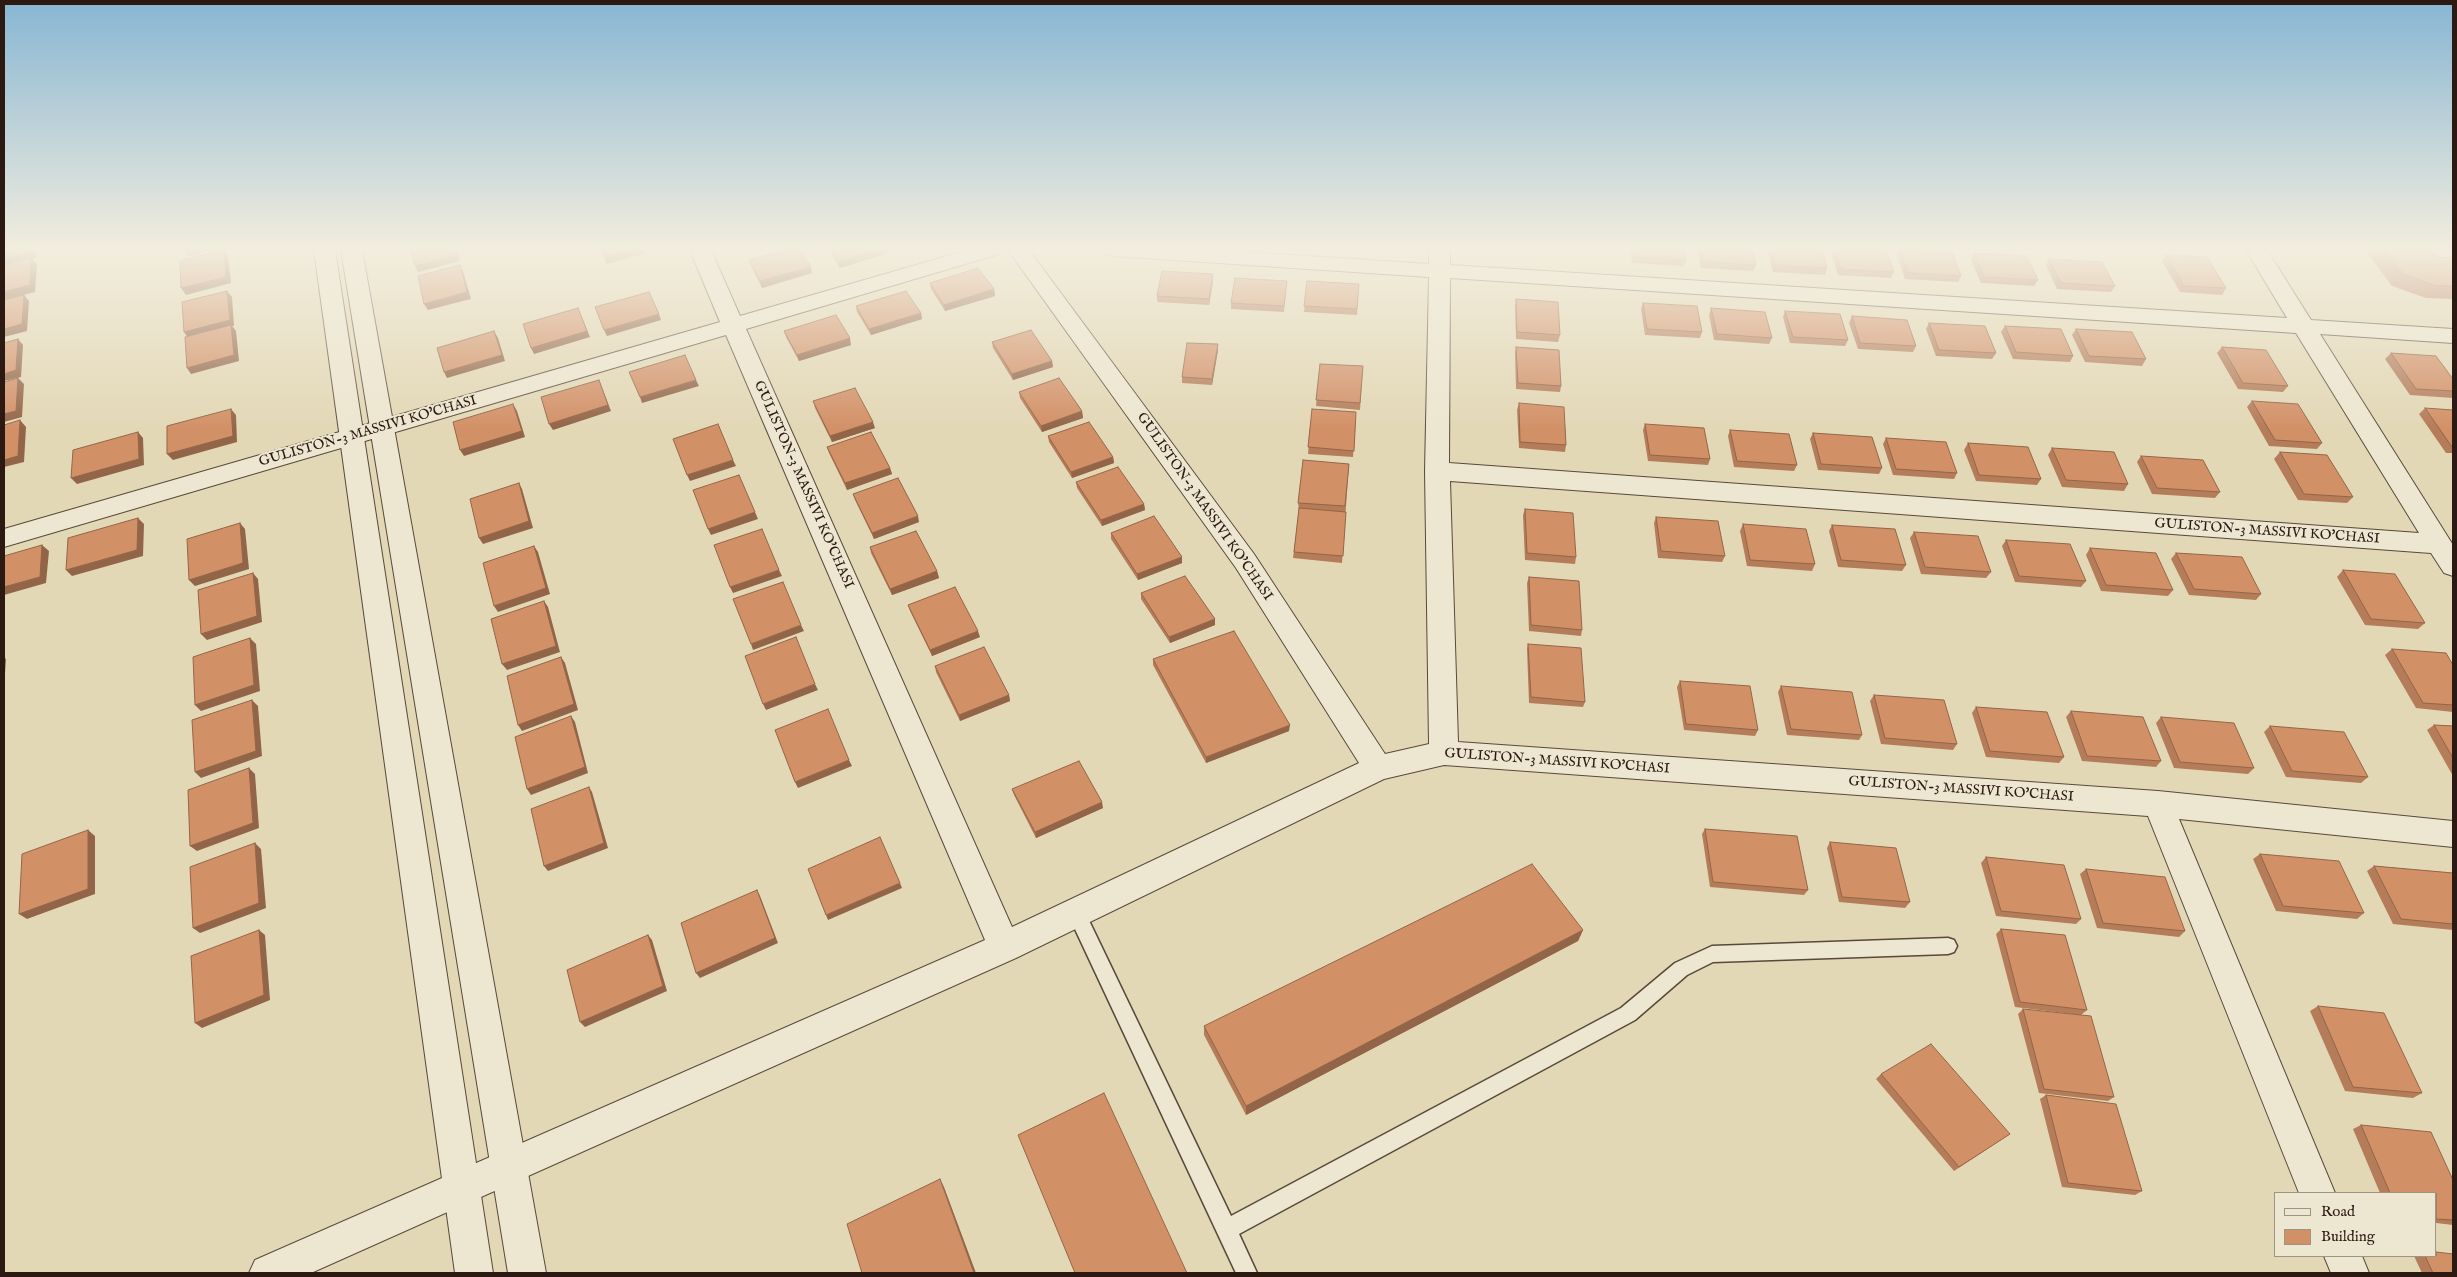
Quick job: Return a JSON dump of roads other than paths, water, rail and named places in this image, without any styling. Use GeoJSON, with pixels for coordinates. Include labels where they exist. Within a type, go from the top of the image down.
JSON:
{"type":"FeatureCollection","features":[{"type":"Feature","properties":{"kind":"street"},"geometry":{"type":"LineString","coordinates":[[333,310],[353,436],[358,492],[474,1273]]}},
{"type":"Feature","properties":{"kind":"street"},"geometry":{"type":"LineString","coordinates":[[360,310],[528,1273]]}},
{"type":"Feature","properties":{"kind":"street","name":"GULISTON-3 MASSIVI KO'CHASI"},"geometry":{"type":"LineString","coordinates":[[726,310],[1004,947]]}},
{"type":"Feature","properties":{"kind":"street","name":"GULISTON-3 MASSIVI KO'CHASI"},"geometry":{"type":"LineString","coordinates":[[4,538],[789,310]]}},
{"type":"Feature","properties":{"kind":"street","name":"GULISTON-3 MASSIVI KO'CHASI"},"geometry":{"type":"LineString","coordinates":[[1062,310],[1246,561],[1378,768],[1444,753],[2158,804],[2453,834]]}},
{"type":"Feature","properties":{"kind":"street"},"geometry":{"type":"LineString","coordinates":[[1439,310],[1437,471],[1444,753]]}},
{"type":"Feature","properties":{"kind":"street"},"geometry":{"type":"LineString","coordinates":[[2080,310],[2304,327],[2453,336]]}},
{"type":"Feature","properties":{"kind":"street"},"geometry":{"type":"LineString","coordinates":[[2293,310],[2453,566]]}},
{"type":"Feature","properties":{"kind":"street","name":"GULISTON-3 MASSIVI KO'CHASI"},"geometry":{"type":"LineString","coordinates":[[1437,471],[2439,544]]}},
{"type":"Feature","properties":{"kind":"street"},"geometry":{"type":"LineString","coordinates":[[268,1273],[1004,947],[1378,768]]}},
{"type":"Feature","properties":{"kind":"street"},"geometry":{"type":"LineString","coordinates":[[2158,804],[2317,1192]]}},
{"type":"Feature","properties":{"kind":"street"},"geometry":{"type":"LineString","coordinates":[[2343,1257],[2350,1273]]}},
{"type":"Feature","properties":{"kind":"lane"},"geometry":{"type":"LineString","coordinates":[[1076,912],[1247,1273]]}},
{"type":"Feature","properties":{"kind":"lane"},"geometry":{"type":"LineString","coordinates":[[1226,1230],[1628,1014],[1681,969],[1712,954],[1948,946]]}}]}
